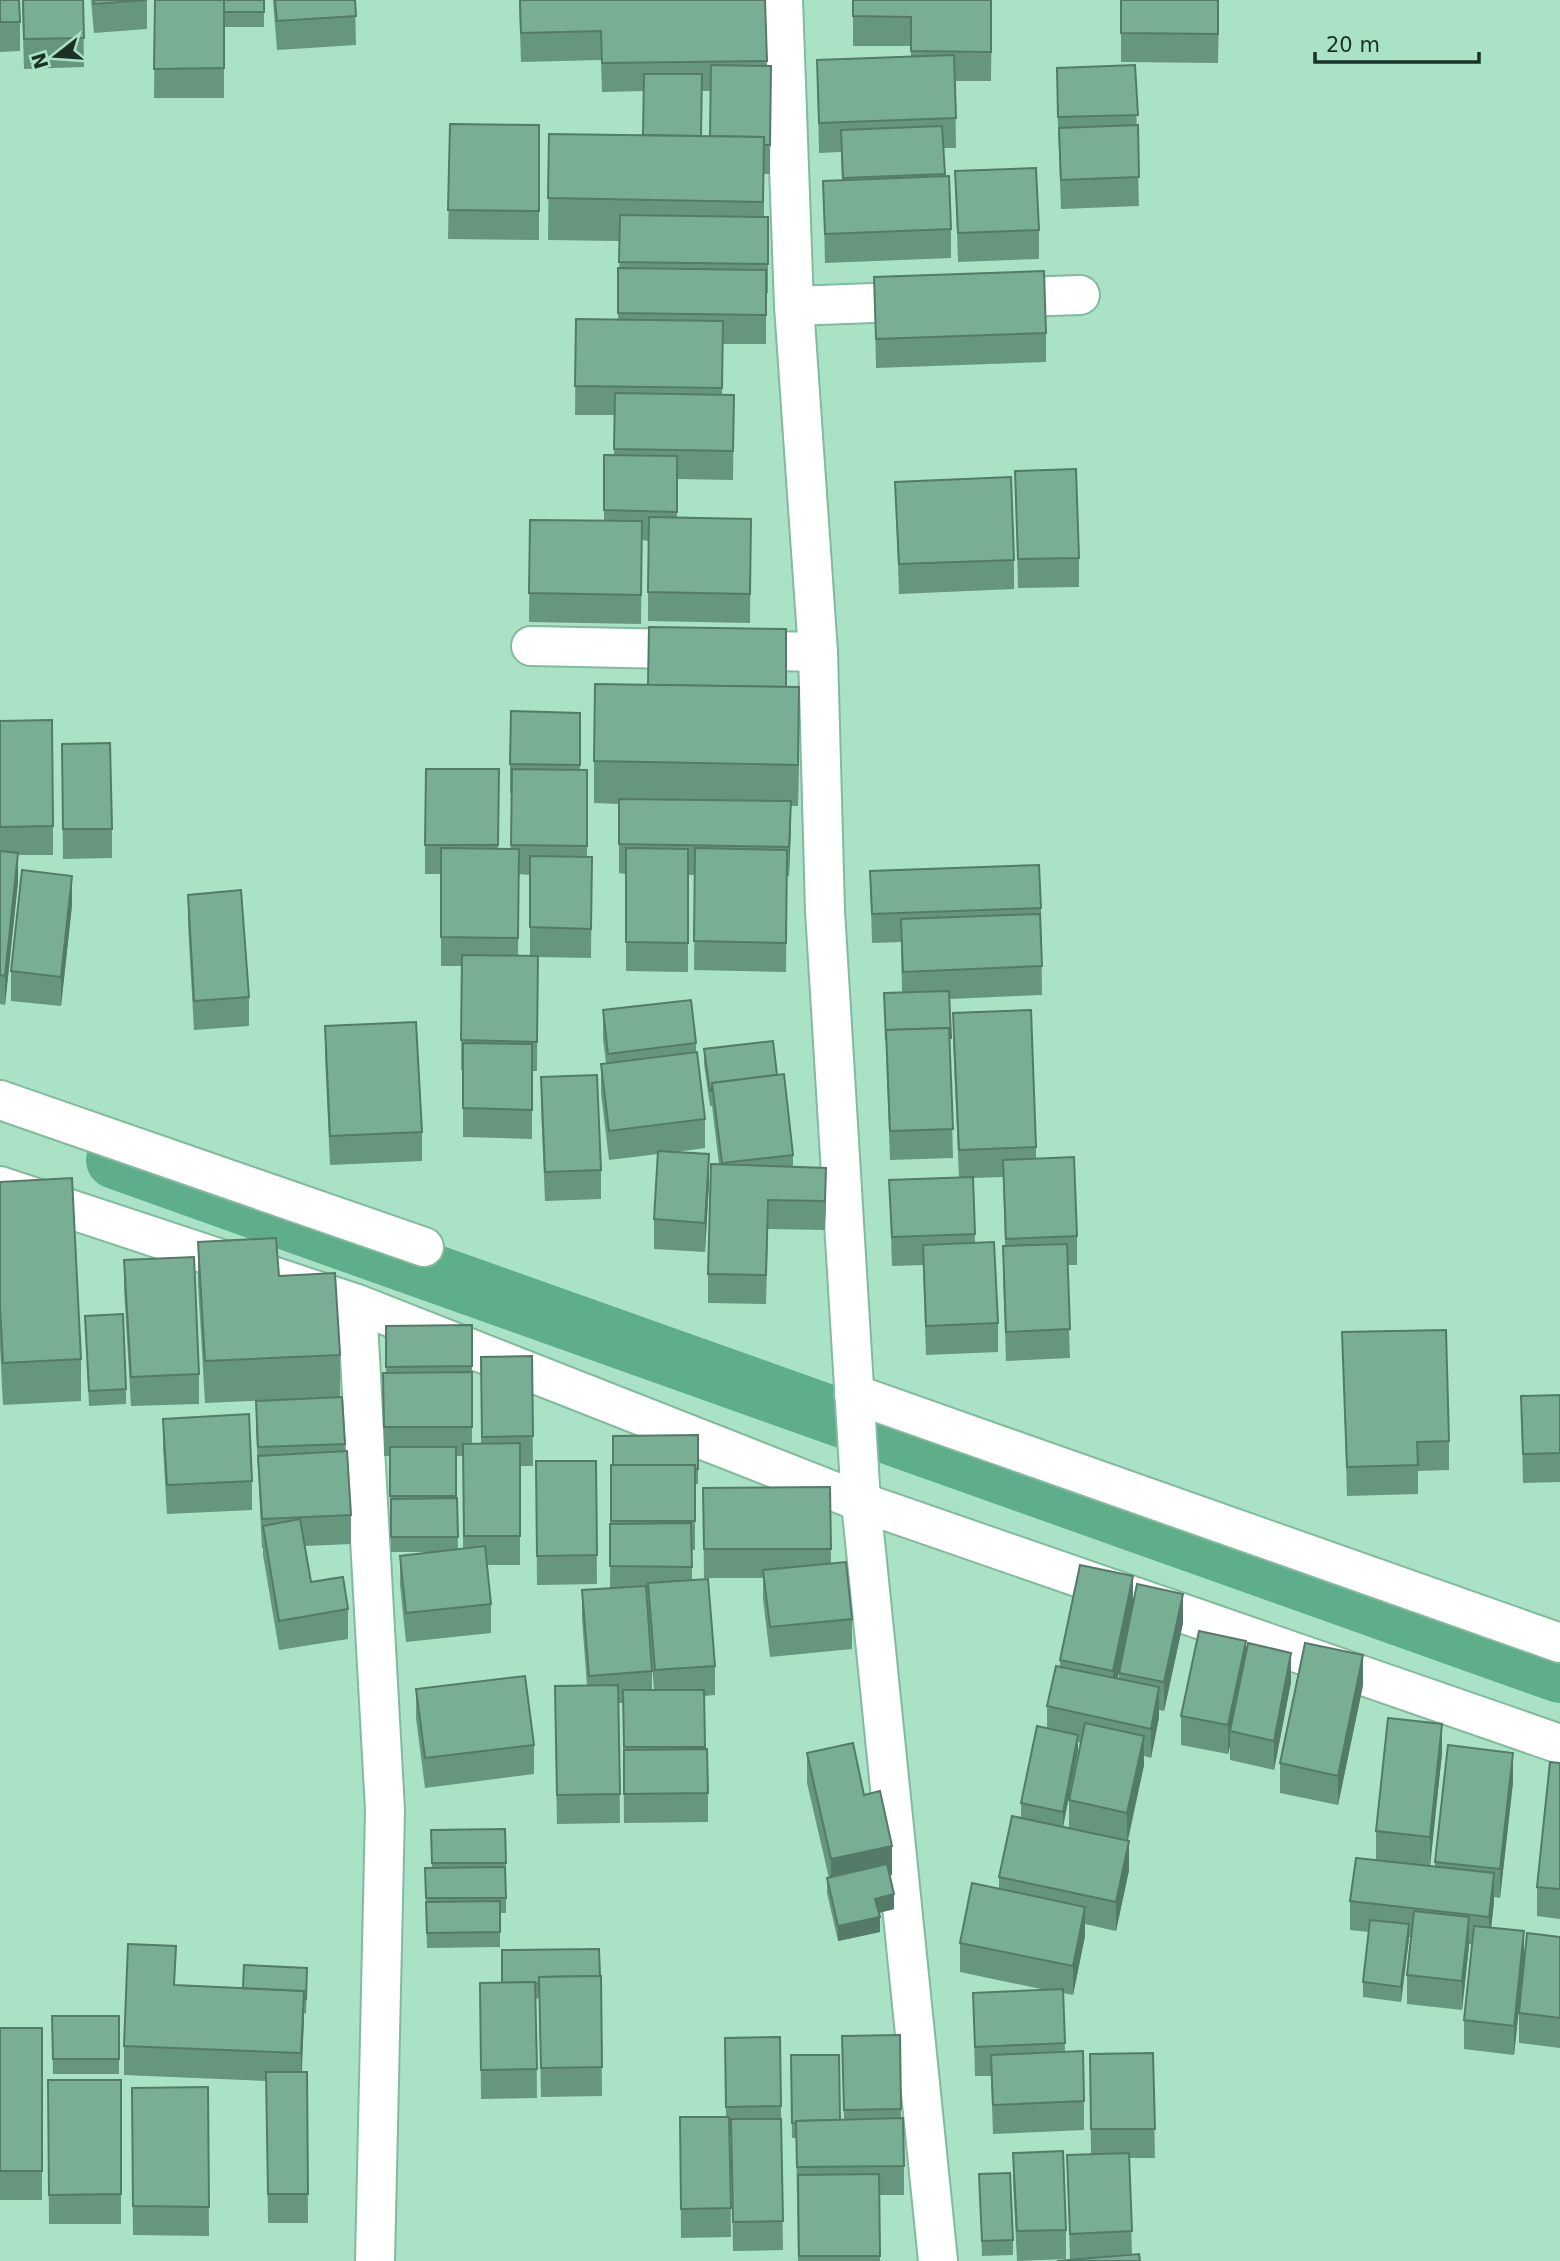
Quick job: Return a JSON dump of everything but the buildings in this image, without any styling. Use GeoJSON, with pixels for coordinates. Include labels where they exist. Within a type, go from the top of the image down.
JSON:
{"type":"FeatureCollection","features":[{"type":"Feature","properties":{"kind":"street"},"geometry":{"type":"LineString","coordinates":[[783,0],[794,306],[818,652],[825,911],[854,1400],[861,1494],[938,2261]]}},
{"type":"Feature","properties":{"kind":"street"},"geometry":{"type":"LineString","coordinates":[[794,306],[1080,295]]}},
{"type":"Feature","properties":{"kind":"street"},"geometry":{"type":"LineString","coordinates":[[531,646],[818,652]]}},
{"type":"Feature","properties":{"kind":"street"},"geometry":{"type":"LineString","coordinates":[[0,1100],[424,1247]]}},
{"type":"Feature","properties":{"kind":"street"},"geometry":{"type":"LineString","coordinates":[[0,1186],[357,1304],[861,1494],[1560,1744]]}},
{"type":"Feature","properties":{"kind":"street"},"geometry":{"type":"LineString","coordinates":[[357,1304],[384,1810],[375,2261]]}},
{"type":"Feature","properties":{"kind":"street"},"geometry":{"type":"LineString","coordinates":[[854,1400],[1560,1643]]}},
{"type":"Feature","properties":{"kind":"waterway"},"geometry":{"type":"LineString","coordinates":[[115,1160],[1560,1674]]}}]}
